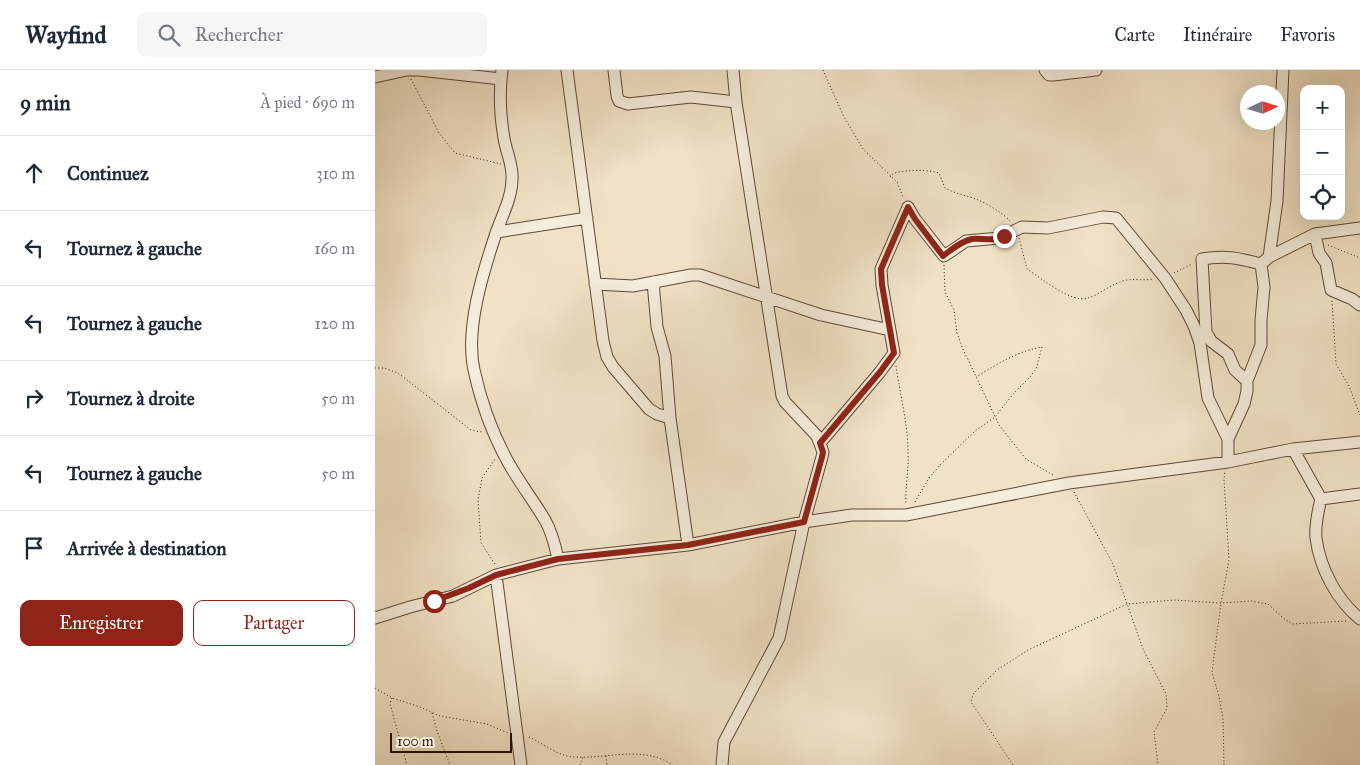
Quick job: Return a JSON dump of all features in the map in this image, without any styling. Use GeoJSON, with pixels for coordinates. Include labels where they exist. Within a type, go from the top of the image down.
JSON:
{"type":"FeatureCollection","features":[{"type":"Feature","properties":{"kind":"street"},"geometry":{"type":"LineString","coordinates":[[375,77],[407,70],[501,74],[502,125],[512,178],[510,194],[485,266],[476,303],[472,341],[474,370],[491,426],[502,451],[545,520],[553,538],[558,559]]}},
{"type":"Feature","properties":{"kind":"street"},"geometry":{"type":"LineString","coordinates":[[567,70],[595,284],[607,356],[613,367],[649,410],[670,418]]}},
{"type":"Feature","properties":{"kind":"street"},"geometry":{"type":"LineString","coordinates":[[614,70],[619,101],[628,104],[691,97],[736,102]]}},
{"type":"Feature","properties":{"kind":"street"},"geometry":{"type":"LineString","coordinates":[[722,765],[724,742],[779,638],[804,522],[823,452],[814,432],[785,402],[782,396],[736,102],[733,70]]}},
{"type":"Feature","properties":{"kind":"street"},"geometry":{"type":"LineString","coordinates":[[1045,70],[1049,75],[1053,76],[1096,70]]}},
{"type":"Feature","properties":{"kind":"street"},"geometry":{"type":"LineString","coordinates":[[1228,462],[1228,439],[1244,404],[1247,381],[1261,345],[1265,260],[1277,201],[1283,70]]}},
{"type":"Feature","properties":{"kind":"street"},"geometry":{"type":"LineString","coordinates":[[820,443],[894,353],[881,269],[908,207]]}},
{"type":"Feature","properties":{"kind":"street"},"geometry":{"type":"LineString","coordinates":[[908,207],[943,256],[966,241],[999,238],[1017,229],[1048,228],[1103,217],[1116,218],[1165,278],[1195,326],[1200,343],[1208,398],[1228,439]]}},
{"type":"Feature","properties":{"kind":"street"},"geometry":{"type":"LineString","coordinates":[[497,232],[587,218]]}},
{"type":"Feature","properties":{"kind":"street"},"geometry":{"type":"LineString","coordinates":[[1247,381],[1235,370],[1228,354],[1211,341],[1206,332],[1202,259],[1230,256],[1265,260],[1316,237],[1360,228]]}},
{"type":"Feature","properties":{"kind":"street"},"geometry":{"type":"LineString","coordinates":[[1316,237],[1319,253],[1326,263],[1331,290],[1360,305]]}},
{"type":"Feature","properties":{"kind":"street"},"geometry":{"type":"LineString","coordinates":[[595,284],[625,286],[699,275],[839,320],[890,330]]}},
{"type":"Feature","properties":{"kind":"street"},"geometry":{"type":"LineString","coordinates":[[653,282],[657,327],[665,356],[670,418],[688,545]]}},
{"type":"Feature","properties":{"kind":"street"},"geometry":{"type":"LineString","coordinates":[[375,618],[453,596],[496,575],[558,559],[688,545],[804,522],[852,515],[910,514],[1069,484],[1228,462],[1293,449],[1360,442]]}},
{"type":"Feature","properties":{"kind":"street"},"geometry":{"type":"LineString","coordinates":[[1293,449],[1321,499],[1316,538],[1322,560],[1332,587],[1356,620]]}},
{"type":"Feature","properties":{"kind":"street"},"geometry":{"type":"LineString","coordinates":[[1321,499],[1360,494]]}},
{"type":"Feature","properties":{"kind":"street"},"geometry":{"type":"LineString","coordinates":[[496,575],[521,765]]}},
{"type":"Feature","properties":{"kind":"path"},"geometry":{"type":"LineString","coordinates":[[407,70],[439,132],[455,153],[511,166]]}},
{"type":"Feature","properties":{"kind":"path"},"geometry":{"type":"LineString","coordinates":[[823,70],[843,115],[863,149],[897,182],[908,207]]}},
{"type":"Feature","properties":{"kind":"path"},"geometry":{"type":"LineString","coordinates":[[890,177],[894,173],[907,171],[930,170],[939,173],[945,188],[979,200],[1004,215],[1017,229],[1027,269],[1065,294],[1079,299],[1088,298],[1124,280],[1143,281],[1165,278],[1202,259]]}},
{"type":"Feature","properties":{"kind":"path"},"geometry":{"type":"LineString","coordinates":[[1316,237],[1360,258]]}},
{"type":"Feature","properties":{"kind":"path"},"geometry":{"type":"LineString","coordinates":[[943,256],[945,292],[954,310],[961,347],[999,425],[1026,460],[1055,477]]}},
{"type":"Feature","properties":{"kind":"path"},"geometry":{"type":"LineString","coordinates":[[1331,290],[1336,364],[1349,386],[1360,415]]}},
{"type":"Feature","properties":{"kind":"path"},"geometry":{"type":"LineString","coordinates":[[910,514],[915,501],[939,465],[975,431],[995,416],[1014,392],[1029,378],[1035,369],[1043,347],[1029,349],[976,377]]}},
{"type":"Feature","properties":{"kind":"path"},"geometry":{"type":"LineString","coordinates":[[894,353],[907,432],[908,454],[905,488],[910,514]]}},
{"type":"Feature","properties":{"kind":"path"},"geometry":{"type":"LineString","coordinates":[[375,368],[384,368],[398,373],[471,430],[480,432],[491,426]]}},
{"type":"Feature","properties":{"kind":"path"},"geometry":{"type":"LineString","coordinates":[[496,575],[495,565],[481,543],[478,500],[482,478],[502,451]]}},
{"type":"Feature","properties":{"kind":"path"},"geometry":{"type":"LineString","coordinates":[[1224,765],[1223,719],[1212,672],[1229,560],[1224,479],[1228,462]]}},
{"type":"Feature","properties":{"kind":"path"},"geometry":{"type":"LineString","coordinates":[[1069,484],[1113,564],[1143,649],[1166,694],[1167,708],[1154,732],[1158,765]]}},
{"type":"Feature","properties":{"kind":"path"},"geometry":{"type":"LineString","coordinates":[[1013,765],[971,702],[973,694],[997,670],[1029,650],[1127,604],[1174,600],[1221,603],[1251,601],[1269,604],[1292,624],[1356,620]]}},
{"type":"Feature","properties":{"kind":"path"},"geometry":{"type":"LineString","coordinates":[[375,688],[392,698],[440,716],[487,724],[540,742],[557,754],[583,757],[641,753],[664,759],[673,765]]}},
{"type":"Feature","properties":{"kind":"path"},"geometry":{"type":"LineString","coordinates":[[392,698],[390,704],[407,765]]}},
{"type":"Feature","properties":{"kind":"path"},"geometry":{"type":"LineString","coordinates":[[432,713],[450,765]]}},
{"type":"Feature","properties":{"kind":"path"},"geometry":{"type":"LineString","coordinates":[[606,756],[607,765]]}},
{"type":"Feature","properties":{"kind":"path"},"geometry":{"type":"LineString","coordinates":[[580,765],[583,757]]}},
{"type":"Feature","properties":{"kind":"route"},"geometry":{"type":"LineString","coordinates":[[434,601],[453,596],[496,575],[558,559],[688,545],[804,522],[822,457],[823,452],[820,443],[894,353],[881,269],[908,207],[927,237],[943,256],[972,239],[993,240],[1004,236]]}}]}
